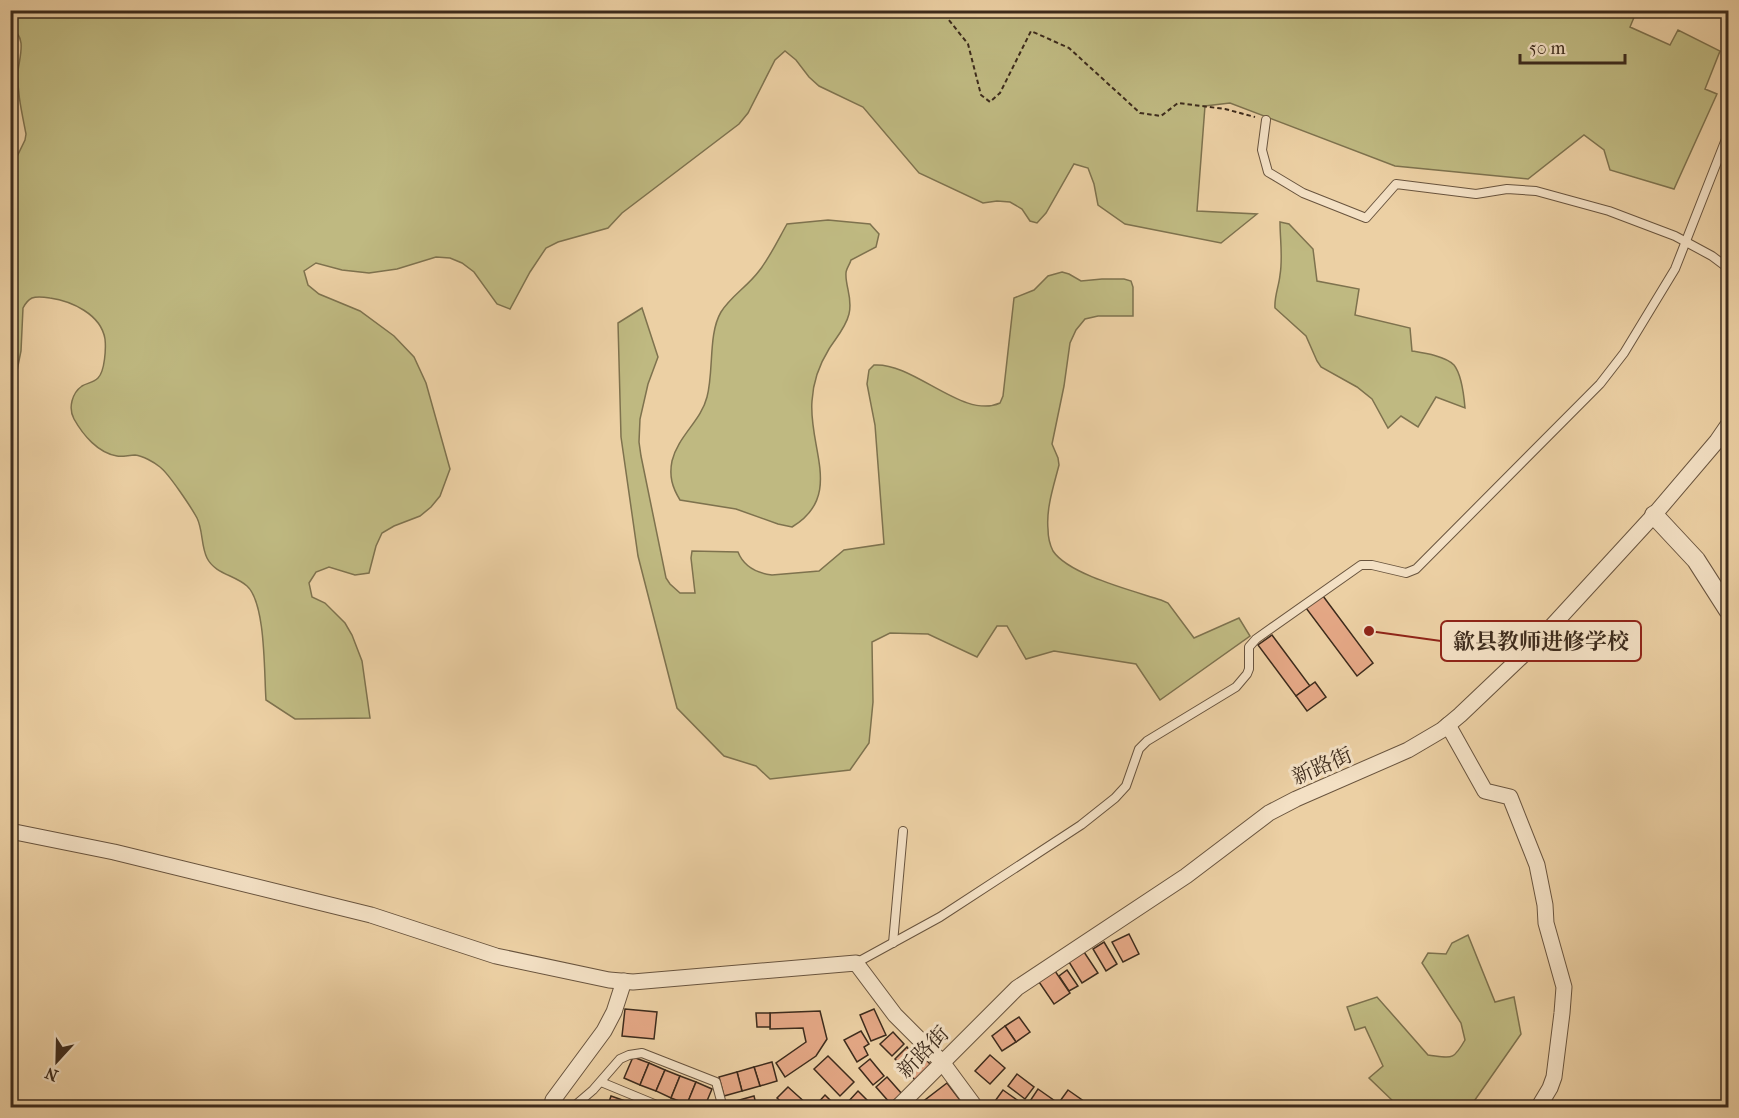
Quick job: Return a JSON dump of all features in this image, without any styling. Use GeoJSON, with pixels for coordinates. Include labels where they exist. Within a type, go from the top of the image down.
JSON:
{"type":"FeatureCollection","features":[{"type":"Feature","properties":{"kind":"street","name":"新路街"},"geometry":{"type":"LineString","coordinates":[[897,1107],[1017,988],[1186,876],[1269,813],[1408,750],[1461,715],[1534,645],[1654,515],[1728,425]]}},
{"type":"Feature","properties":{"kind":"street"},"geometry":{"type":"LineString","coordinates":[[1654,515],[1696,560],[1728,610]]}},
{"type":"Feature","properties":{"kind":"street"},"geometry":{"type":"LineString","coordinates":[[1448,725],[1485,791],[1510,797],[1537,865],[1546,923],[1564,987],[1554,1077],[1538,1107]]}},
{"type":"Feature","properties":{"kind":"street"},"geometry":{"type":"LineString","coordinates":[[10,831],[114,852],[371,915],[496,957],[624,981],[856,963],[895,1015],[942,1062],[976,1107]]}},
{"type":"Feature","properties":{"kind":"street"},"geometry":{"type":"LineString","coordinates":[[552,1107],[553,1100],[604,1030],[614,1012],[624,981]]}},
{"type":"Feature","properties":{"kind":"lane"},"geometry":{"type":"LineString","coordinates":[[1266,120],[1262,150],[1268,172],[1303,193],[1366,218],[1396,184],[1476,194],[1507,189],[1536,191],[1609,211],[1675,236],[1728,268]]}},
{"type":"Feature","properties":{"kind":"lane"},"geometry":{"type":"LineString","coordinates":[[856,963],[940,917],[1053,845],[1115,798],[1129,781],[1140,749],[1147,741],[1236,687],[1244,679],[1249,669],[1249,647],[1256,639],[1361,566],[1372,565],[1406,573],[1416,569],[1600,384],[1624,353],[1675,268],[1728,134]]}},
{"type":"Feature","properties":{"kind":"lane"},"geometry":{"type":"LineString","coordinates":[[893,943],[903,831]]}},
{"type":"Feature","properties":{"kind":"lane"},"geometry":{"type":"LineString","coordinates":[[572,1107],[601,1082],[620,1059],[636,1054],[648,1055],[716,1082],[723,1107]]}},
{"type":"Feature","properties":{"kind":"lane"},"geometry":{"type":"LineString","coordinates":[[601,1082],[664,1107]]}},
{"type":"Feature","properties":{"kind":"path"},"geometry":{"type":"LineString","coordinates":[[938,10],[945,15],[968,44],[981,95],[990,102],[1000,93],[1031,31],[1069,48],[1140,113],[1161,116],[1179,103],[1225,109],[1266,120]]}},
{"type":"Feature","properties":{"kind":"shaded area"},"geometry":{"type":"Polygon","coordinates":[[[1637,10],[1630,27],[1670,45],[1678,30],[1720,51],[1705,89],[1717,94],[1674,189],[1610,170],[1604,150],[1584,135],[1528,179],[1395,166],[1230,103],[1205,106],[1197,211],[1257,214],[1221,243],[1125,224],[1098,205],[1088,168],[1074,164],[1046,213],[1037,223],[1030,221],[1022,209],[1010,202],[983,203],[919,173],[863,107],[819,86],[785,51],[775,60],[748,113],[739,124],[622,213],[608,228],[558,242],[546,248],[510,309],[497,304],[474,272],[450,258],[436,257],[397,269],[369,273],[342,270],[316,263],[304,271],[308,285],[319,294],[360,311],[394,336],[414,357],[426,383],[450,469],[440,496],[431,507],[420,516],[382,533],[369,573],[355,575],[329,567],[316,572],[309,583],[312,597],[325,603],[345,623],[352,635],[362,661],[370,718],[295,719],[266,700],[261,623],[258,607],[247,586],[215,568],[207,558],[197,518],[164,471],[155,463],[141,457],[117,456],[97,447],[82,431],[72,415],[73,397],[82,386],[98,378],[104,365],[105,339],[98,322],[84,310],[67,302],[45,297],[32,298],[28,301],[23,308],[21,351],[11,400],[11,169],[26,134],[18,87],[21,43],[18,34],[11,28],[11,11],[1637,10]]]}},
{"type":"Feature","properties":{"kind":"shaded area"},"geometry":{"type":"Polygon","coordinates":[[[828,220],[870,224],[879,234],[876,247],[851,260],[847,268],[846,278],[850,303],[848,319],[822,361],[815,381],[812,418],[820,470],[820,486],[816,501],[808,515],[792,527],[736,509],[680,500],[672,481],[672,461],[679,444],[700,414],[707,397],[714,331],[721,312],[759,271],[787,224],[828,220]]]}},
{"type":"Feature","properties":{"kind":"shaded area"},"geometry":{"type":"Polygon","coordinates":[[[1280,222],[1289,224],[1313,249],[1317,281],[1359,289],[1355,315],[1410,328],[1412,351],[1440,357],[1454,365],[1461,380],[1465,408],[1436,397],[1418,427],[1401,416],[1388,428],[1372,399],[1357,387],[1321,367],[1306,336],[1275,308],[1281,262],[1280,222]]]}},
{"type":"Feature","properties":{"kind":"shaded area"},"geometry":{"type":"Polygon","coordinates":[[[1062,272],[1081,281],[1124,279],[1131,281],[1133,316],[1098,316],[1085,319],[1076,330],[1070,343],[1052,444],[1059,465],[1048,513],[1048,534],[1053,551],[1061,560],[1087,575],[1168,603],[1194,638],[1239,618],[1250,636],[1160,700],[1136,664],[1054,651],[1026,659],[1007,626],[997,626],[977,657],[928,634],[890,633],[872,642],[873,702],[869,743],[850,770],[770,779],[756,766],[724,756],[677,708],[638,556],[621,437],[618,323],[642,308],[658,357],[648,384],[640,419],[641,456],[666,578],[680,593],[695,593],[692,551],[738,552],[751,568],[772,575],[819,571],[844,550],[884,544],[875,425],[867,384],[869,370],[874,365],[889,366],[970,404],[986,406],[1000,403],[1003,396],[1014,298],[1034,290],[1048,276],[1062,272]]]}},
{"type":"Feature","properties":{"kind":"shaded area"},"geometry":{"type":"Polygon","coordinates":[[[1468,935],[1495,1002],[1514,997],[1521,1034],[1470,1107],[1401,1107],[1369,1078],[1383,1066],[1365,1027],[1355,1030],[1347,1007],[1377,997],[1428,1055],[1447,1057],[1454,1055],[1465,1040],[1461,1023],[1422,963],[1428,953],[1446,954],[1452,943],[1468,935]]]}},
{"type":"Feature","properties":{"kind":"building"},"geometry":{"type":"Polygon","coordinates":[[[1323,596],[1373,663],[1357,676],[1306,608],[1323,596]]]}},
{"type":"Feature","properties":{"kind":"building"},"geometry":{"type":"Polygon","coordinates":[[[1272,635],[1310,686],[1296,696],[1258,645],[1272,635]]]}},
{"type":"Feature","properties":{"kind":"building"},"geometry":{"type":"Polygon","coordinates":[[[1315,682],[1326,697],[1307,711],[1296,696],[1315,682]]]}},
{"type":"Feature","properties":{"kind":"building"},"geometry":{"type":"Polygon","coordinates":[[[1129,934],[1139,954],[1123,962],[1112,942],[1129,934]]]}},
{"type":"Feature","properties":{"kind":"building"},"geometry":{"type":"Polygon","coordinates":[[[1104,942],[1117,964],[1106,971],[1093,949],[1104,942]]]}},
{"type":"Feature","properties":{"kind":"building"},"geometry":{"type":"Polygon","coordinates":[[[1084,952],[1098,973],[1082,983],[1069,962],[1084,952]]]}},
{"type":"Feature","properties":{"kind":"building"},"geometry":{"type":"Polygon","coordinates":[[[1067,970],[1078,986],[1069,991],[1059,976],[1067,970]]]}},
{"type":"Feature","properties":{"kind":"building"},"geometry":{"type":"Polygon","coordinates":[[[1055,971],[1070,993],[1054,1004],[1039,982],[1055,971]]]}},
{"type":"Feature","properties":{"kind":"building"},"geometry":{"type":"Polygon","coordinates":[[[625,1009],[657,1012],[654,1039],[622,1036],[625,1009]]]}},
{"type":"Feature","properties":{"kind":"building"},"geometry":{"type":"Polygon","coordinates":[[[874,1009],[886,1035],[871,1041],[860,1015],[874,1009]]]}},
{"type":"Feature","properties":{"kind":"building"},"geometry":{"type":"Polygon","coordinates":[[[820,1011],[827,1039],[816,1056],[785,1077],[776,1063],[806,1042],[803,1028],[770,1029],[770,1013],[820,1011]]]}},
{"type":"Feature","properties":{"kind":"building"},"geometry":{"type":"Polygon","coordinates":[[[756,1013],[770,1013],[770,1027],[757,1027],[756,1013]]]}},
{"type":"Feature","properties":{"kind":"building"},"geometry":{"type":"Polygon","coordinates":[[[1019,1017],[1030,1032],[1016,1042],[1005,1026],[1019,1017]]]}},
{"type":"Feature","properties":{"kind":"building"},"geometry":{"type":"Polygon","coordinates":[[[1005,1026],[1016,1042],[1002,1051],[992,1036],[1005,1026]]]}},
{"type":"Feature","properties":{"kind":"building"},"geometry":{"type":"Polygon","coordinates":[[[861,1031],[869,1044],[864,1047],[868,1055],[857,1062],[844,1040],[861,1031]]]}},
{"type":"Feature","properties":{"kind":"building"},"geometry":{"type":"Polygon","coordinates":[[[893,1032],[904,1044],[892,1056],[880,1044],[893,1032]]]}},
{"type":"Feature","properties":{"kind":"building"},"geometry":{"type":"Polygon","coordinates":[[[913,1046],[931,1065],[916,1081],[895,1059],[907,1047],[909,1050],[913,1046]]]}},
{"type":"Feature","properties":{"kind":"building"},"geometry":{"type":"Polygon","coordinates":[[[990,1055],[1005,1068],[990,1084],[975,1071],[990,1055]]]}},
{"type":"Feature","properties":{"kind":"building"},"geometry":{"type":"Polygon","coordinates":[[[828,1056],[854,1082],[840,1096],[814,1069],[828,1056]]]}},
{"type":"Feature","properties":{"kind":"building"},"geometry":{"type":"Polygon","coordinates":[[[633,1057],[649,1063],[640,1085],[624,1078],[633,1057]]]}},
{"type":"Feature","properties":{"kind":"building"},"geometry":{"type":"Polygon","coordinates":[[[870,1059],[884,1076],[873,1085],[859,1068],[870,1059]]]}},
{"type":"Feature","properties":{"kind":"building"},"geometry":{"type":"Polygon","coordinates":[[[772,1062],[777,1081],[760,1086],[754,1067],[772,1062]]]}},
{"type":"Feature","properties":{"kind":"building"},"geometry":{"type":"Polygon","coordinates":[[[649,1063],[665,1070],[656,1091],[640,1085],[649,1063]]]}},
{"type":"Feature","properties":{"kind":"building"},"geometry":{"type":"Polygon","coordinates":[[[754,1067],[760,1086],[742,1091],[737,1072],[754,1067]]]}},
{"type":"Feature","properties":{"kind":"building"},"geometry":{"type":"Polygon","coordinates":[[[665,1070],[680,1076],[671,1098],[656,1091],[665,1070]]]}},
{"type":"Feature","properties":{"kind":"building"},"geometry":{"type":"Polygon","coordinates":[[[737,1072],[742,1091],[724,1096],[719,1077],[737,1072]]]}},
{"type":"Feature","properties":{"kind":"building"},"geometry":{"type":"Polygon","coordinates":[[[1017,1074],[1034,1087],[1025,1099],[1008,1086],[1017,1074]]]}},
{"type":"Feature","properties":{"kind":"building"},"geometry":{"type":"Polygon","coordinates":[[[680,1076],[696,1082],[687,1104],[671,1098],[680,1076]]]}},
{"type":"Feature","properties":{"kind":"building"},"geometry":{"type":"Polygon","coordinates":[[[887,1077],[902,1094],[890,1103],[876,1087],[887,1077]]]}},
{"type":"Feature","properties":{"kind":"building"},"geometry":{"type":"Polygon","coordinates":[[[696,1082],[712,1089],[704,1108],[696,1108],[687,1104],[696,1082]]]}},
{"type":"Feature","properties":{"kind":"building"},"geometry":{"type":"Polygon","coordinates":[[[947,1083],[966,1108],[924,1108],[921,1103],[947,1083]]]}},
{"type":"Feature","properties":{"kind":"building"},"geometry":{"type":"Polygon","coordinates":[[[788,1087],[808,1105],[805,1108],[788,1108],[777,1098],[788,1087]]]}},
{"type":"Feature","properties":{"kind":"building"},"geometry":{"type":"Polygon","coordinates":[[[1038,1089],[1055,1101],[1051,1108],[1039,1108],[1030,1101],[1038,1089]]]}},
{"type":"Feature","properties":{"kind":"building"},"geometry":{"type":"Polygon","coordinates":[[[1003,1090],[1020,1102],[1016,1108],[990,1108],[1003,1090]]]}},
{"type":"Feature","properties":{"kind":"building"},"geometry":{"type":"Polygon","coordinates":[[[1068,1090],[1085,1102],[1081,1108],[1055,1108],[1068,1090]]]}},
{"type":"Feature","properties":{"kind":"building"},"geometry":{"type":"Polygon","coordinates":[[[858,1091],[875,1108],[851,1108],[847,1103],[858,1091]]]}},
{"type":"Feature","properties":{"kind":"building"},"geometry":{"type":"Polygon","coordinates":[[[825,1095],[838,1108],[814,1107],[825,1095]]]}},
{"type":"Feature","properties":{"kind":"building"},"geometry":{"type":"Polygon","coordinates":[[[611,1096],[628,1102],[626,1108],[607,1108],[611,1096]]]}},
{"type":"Feature","properties":{"kind":"building"},"geometry":{"type":"Polygon","coordinates":[[[754,1096],[757,1108],[733,1108],[732,1102],[754,1096]]]}},
{"type":"Feature","properties":{"kind":"place","name":"歙县教师进修学校"},"geometry":{"type":"Point","coordinates":[1369,631]}}]}
